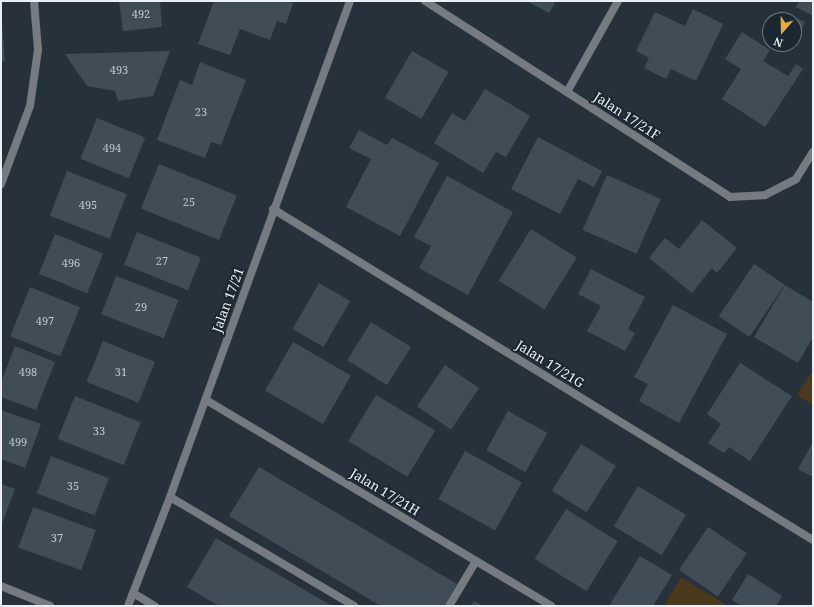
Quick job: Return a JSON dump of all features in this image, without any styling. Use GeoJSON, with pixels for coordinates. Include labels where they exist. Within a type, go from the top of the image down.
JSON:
{"type":"FeatureCollection","features":[{"type":"Feature","properties":{"kind":"street"},"geometry":{"type":"LineString","coordinates":[[1,184],[30,106],[38,50],[34,1]]}},
{"type":"Feature","properties":{"kind":"street","name":"Jalan 17/21"},"geometry":{"type":"LineString","coordinates":[[128,606],[206,400],[350,1]]}},
{"type":"Feature","properties":{"kind":"street","name":"Jalan 17/21F"},"geometry":{"type":"LineString","coordinates":[[425,1],[730,197],[764,195],[796,179],[813,152]]}},
{"type":"Feature","properties":{"kind":"street"},"geometry":{"type":"LineString","coordinates":[[567,92],[618,1]]}},
{"type":"Feature","properties":{"kind":"street","name":"Jalan 17/21G"},"geometry":{"type":"LineString","coordinates":[[274,209],[813,540]]}},
{"type":"Feature","properties":{"kind":"street","name":"Jalan 17/21H"},"geometry":{"type":"LineString","coordinates":[[206,400],[551,606]]}},
{"type":"Feature","properties":{"kind":"street"},"geometry":{"type":"LineString","coordinates":[[170,497],[354,606]]}},
{"type":"Feature","properties":{"kind":"street"},"geometry":{"type":"LineString","coordinates":[[449,606],[476,561]]}},
{"type":"Feature","properties":{"kind":"street"},"geometry":{"type":"LineString","coordinates":[[1,586],[50,606]]}},
{"type":"Feature","properties":{"kind":"street"},"geometry":{"type":"LineString","coordinates":[[133,593],[155,606]]}},
{"type":"Feature","properties":{"kind":"shaded area"},"geometry":{"type":"Polygon","coordinates":[[[813,370],[813,405],[797,395],[813,370]]]}},
{"type":"Feature","properties":{"kind":"shaded area"},"geometry":{"type":"Polygon","coordinates":[[[681,577],[728,606],[664,606],[681,577]]]}},
{"type":"Feature","properties":{"kind":"building"},"geometry":{"type":"Polygon","coordinates":[[[119,1],[160,1],[162,27],[123,31],[119,1]]]}},
{"type":"Feature","properties":{"kind":"building"},"geometry":{"type":"Polygon","coordinates":[[[214,1],[287,1],[293,3],[286,24],[277,21],[270,40],[240,29],[230,55],[198,44],[214,1]]]}},
{"type":"Feature","properties":{"kind":"building"},"geometry":{"type":"Polygon","coordinates":[[[527,1],[556,1],[549,13],[527,1]]]}},
{"type":"Feature","properties":{"kind":"building"},"geometry":{"type":"Polygon","coordinates":[[[799,1],[813,1],[813,16],[796,7],[799,1]]]}},
{"type":"Feature","properties":{"kind":"building"},"geometry":{"type":"Polygon","coordinates":[[[693,9],[723,24],[696,81],[671,69],[666,79],[644,68],[649,58],[636,51],[655,12],[685,26],[693,9]]]}},
{"type":"Feature","properties":{"kind":"building"},"geometry":{"type":"Polygon","coordinates":[[[1,13],[5,61],[1,61],[1,13]]]}},
{"type":"Feature","properties":{"kind":"building"},"geometry":{"type":"Polygon","coordinates":[[[802,21],[805,22],[802,29],[802,21]]]}},
{"type":"Feature","properties":{"kind":"building"},"geometry":{"type":"Polygon","coordinates":[[[742,32],[762,45],[762,52],[769,52],[763,61],[788,76],[796,64],[803,69],[765,127],[722,99],[741,69],[725,59],[742,32]]]}},
{"type":"Feature","properties":{"kind":"building"},"geometry":{"type":"Polygon","coordinates":[[[170,51],[153,96],[118,101],[115,91],[87,86],[65,54],[170,51]]]}},
{"type":"Feature","properties":{"kind":"building"},"geometry":{"type":"Polygon","coordinates":[[[412,51],[448,72],[421,119],[385,98],[412,51]]]}},
{"type":"Feature","properties":{"kind":"building"},"geometry":{"type":"Polygon","coordinates":[[[200,62],[246,80],[221,145],[211,142],[205,158],[157,140],[180,80],[192,85],[200,62]]]}},
{"type":"Feature","properties":{"kind":"building"},"geometry":{"type":"Polygon","coordinates":[[[485,89],[530,116],[506,157],[496,152],[483,173],[434,143],[452,113],[465,121],[485,89]]]}},
{"type":"Feature","properties":{"kind":"building"},"geometry":{"type":"Polygon","coordinates":[[[97,118],[145,137],[129,178],[81,159],[97,118]]]}},
{"type":"Feature","properties":{"kind":"building"},"geometry":{"type":"Polygon","coordinates":[[[359,130],[387,145],[392,138],[439,163],[400,236],[346,207],[371,159],[349,148],[359,130]]]}},
{"type":"Feature","properties":{"kind":"building"},"geometry":{"type":"Polygon","coordinates":[[[538,137],[602,171],[594,187],[578,179],[560,214],[511,189],[538,137]]]}},
{"type":"Feature","properties":{"kind":"building"},"geometry":{"type":"Polygon","coordinates":[[[159,164],[237,195],[219,240],[141,209],[159,164]]]}},
{"type":"Feature","properties":{"kind":"building"},"geometry":{"type":"Polygon","coordinates":[[[67,171],[127,194],[110,239],[50,216],[67,171]]]}},
{"type":"Feature","properties":{"kind":"building"},"geometry":{"type":"Polygon","coordinates":[[[607,175],[661,199],[636,254],[583,230],[607,175]]]}},
{"type":"Feature","properties":{"kind":"building"},"geometry":{"type":"Polygon","coordinates":[[[447,176],[513,212],[468,295],[419,268],[431,246],[414,237],[447,176]]]}},
{"type":"Feature","properties":{"kind":"building"},"geometry":{"type":"Polygon","coordinates":[[[702,220],[737,248],[717,273],[712,268],[692,293],[649,258],[665,238],[679,249],[702,220]]]}},
{"type":"Feature","properties":{"kind":"building"},"geometry":{"type":"Polygon","coordinates":[[[531,229],[577,258],[544,309],[499,281],[531,229]]]}},
{"type":"Feature","properties":{"kind":"building"},"geometry":{"type":"Polygon","coordinates":[[[137,232],[201,258],[188,290],[124,264],[137,232]]]}},
{"type":"Feature","properties":{"kind":"building"},"geometry":{"type":"Polygon","coordinates":[[[55,234],[103,253],[87,293],[39,274],[55,234]]]}},
{"type":"Feature","properties":{"kind":"building"},"geometry":{"type":"Polygon","coordinates":[[[754,264],[785,285],[749,337],[719,316],[754,264]]]}},
{"type":"Feature","properties":{"kind":"building"},"geometry":{"type":"Polygon","coordinates":[[[591,269],[645,297],[628,329],[635,333],[625,351],[587,331],[601,306],[578,294],[591,269]]]}},
{"type":"Feature","properties":{"kind":"building"},"geometry":{"type":"Polygon","coordinates":[[[116,276],[179,300],[164,338],[101,314],[116,276]]]}},
{"type":"Feature","properties":{"kind":"building"},"geometry":{"type":"Polygon","coordinates":[[[319,283],[350,301],[324,347],[292,329],[319,283]]]}},
{"type":"Feature","properties":{"kind":"building"},"geometry":{"type":"Polygon","coordinates":[[[785,285],[813,302],[813,337],[798,363],[754,337],[785,285]]]}},
{"type":"Feature","properties":{"kind":"building"},"geometry":{"type":"Polygon","coordinates":[[[30,287],[80,307],[60,356],[10,336],[30,287]]]}},
{"type":"Feature","properties":{"kind":"building"},"geometry":{"type":"Polygon","coordinates":[[[673,305],[727,334],[679,423],[639,401],[648,384],[634,377],[673,305]]]}},
{"type":"Feature","properties":{"kind":"building"},"geometry":{"type":"Polygon","coordinates":[[[371,322],[411,347],[387,385],[347,360],[371,322]]]}},
{"type":"Feature","properties":{"kind":"building"},"geometry":{"type":"Polygon","coordinates":[[[103,341],[155,362],[138,403],[87,382],[103,341]]]}},
{"type":"Feature","properties":{"kind":"building"},"geometry":{"type":"Polygon","coordinates":[[[293,342],[351,376],[323,424],[265,390],[293,342]]]}},
{"type":"Feature","properties":{"kind":"building"},"geometry":{"type":"Polygon","coordinates":[[[15,346],[55,362],[36,410],[1,397],[1,382],[15,346]]]}},
{"type":"Feature","properties":{"kind":"building"},"geometry":{"type":"Polygon","coordinates":[[[740,363],[792,396],[750,461],[729,447],[724,453],[708,443],[721,424],[707,414],[740,363]]]}},
{"type":"Feature","properties":{"kind":"building"},"geometry":{"type":"Polygon","coordinates":[[[445,365],[479,388],[451,429],[417,406],[445,365]]]}},
{"type":"Feature","properties":{"kind":"building"},"geometry":{"type":"Polygon","coordinates":[[[376,395],[435,431],[407,477],[348,441],[376,395]]]}},
{"type":"Feature","properties":{"kind":"building"},"geometry":{"type":"Polygon","coordinates":[[[75,396],[141,423],[124,465],[58,439],[75,396]]]}},
{"type":"Feature","properties":{"kind":"building"},"geometry":{"type":"Polygon","coordinates":[[[1,410],[41,424],[25,468],[1,459],[1,410]]]}},
{"type":"Feature","properties":{"kind":"building"},"geometry":{"type":"Polygon","coordinates":[[[508,411],[547,433],[526,472],[486,450],[508,411]]]}},
{"type":"Feature","properties":{"kind":"building"},"geometry":{"type":"Polygon","coordinates":[[[813,442],[813,477],[798,469],[813,442]]]}},
{"type":"Feature","properties":{"kind":"building"},"geometry":{"type":"Polygon","coordinates":[[[581,444],[616,466],[587,512],[552,491],[581,444]]]}},
{"type":"Feature","properties":{"kind":"building"},"geometry":{"type":"Polygon","coordinates":[[[465,451],[522,483],[495,531],[438,499],[465,451]]]}},
{"type":"Feature","properties":{"kind":"building"},"geometry":{"type":"Polygon","coordinates":[[[51,456],[109,478],[95,516],[37,493],[51,456]]]}},
{"type":"Feature","properties":{"kind":"building"},"geometry":{"type":"Polygon","coordinates":[[[259,467],[457,584],[444,606],[381,606],[229,516],[259,467]]]}},
{"type":"Feature","properties":{"kind":"building"},"geometry":{"type":"Polygon","coordinates":[[[1,484],[15,489],[1,526],[1,484]]]}},
{"type":"Feature","properties":{"kind":"building"},"geometry":{"type":"Polygon","coordinates":[[[638,486],[686,515],[662,555],[614,526],[638,486]]]}},
{"type":"Feature","properties":{"kind":"building"},"geometry":{"type":"Polygon","coordinates":[[[33,507],[96,530],[81,570],[18,547],[33,507]]]}},
{"type":"Feature","properties":{"kind":"building"},"geometry":{"type":"Polygon","coordinates":[[[566,509],[618,541],[586,591],[535,559],[566,509]]]}},
{"type":"Feature","properties":{"kind":"building"},"geometry":{"type":"Polygon","coordinates":[[[708,527],[747,553],[718,596],[679,570],[708,527]]]}},
{"type":"Feature","properties":{"kind":"building"},"geometry":{"type":"Polygon","coordinates":[[[216,538],[332,606],[219,606],[187,587],[216,538]]]}},
{"type":"Feature","properties":{"kind":"building"},"geometry":{"type":"Polygon","coordinates":[[[640,556],[672,575],[653,606],[609,606],[640,556]]]}},
{"type":"Feature","properties":{"kind":"building"},"geometry":{"type":"Polygon","coordinates":[[[748,574],[782,596],[776,606],[741,606],[732,600],[748,574]]]}},
{"type":"Feature","properties":{"kind":"building"},"geometry":{"type":"Polygon","coordinates":[[[474,601],[483,606],[471,606],[474,601]]]}}]}
